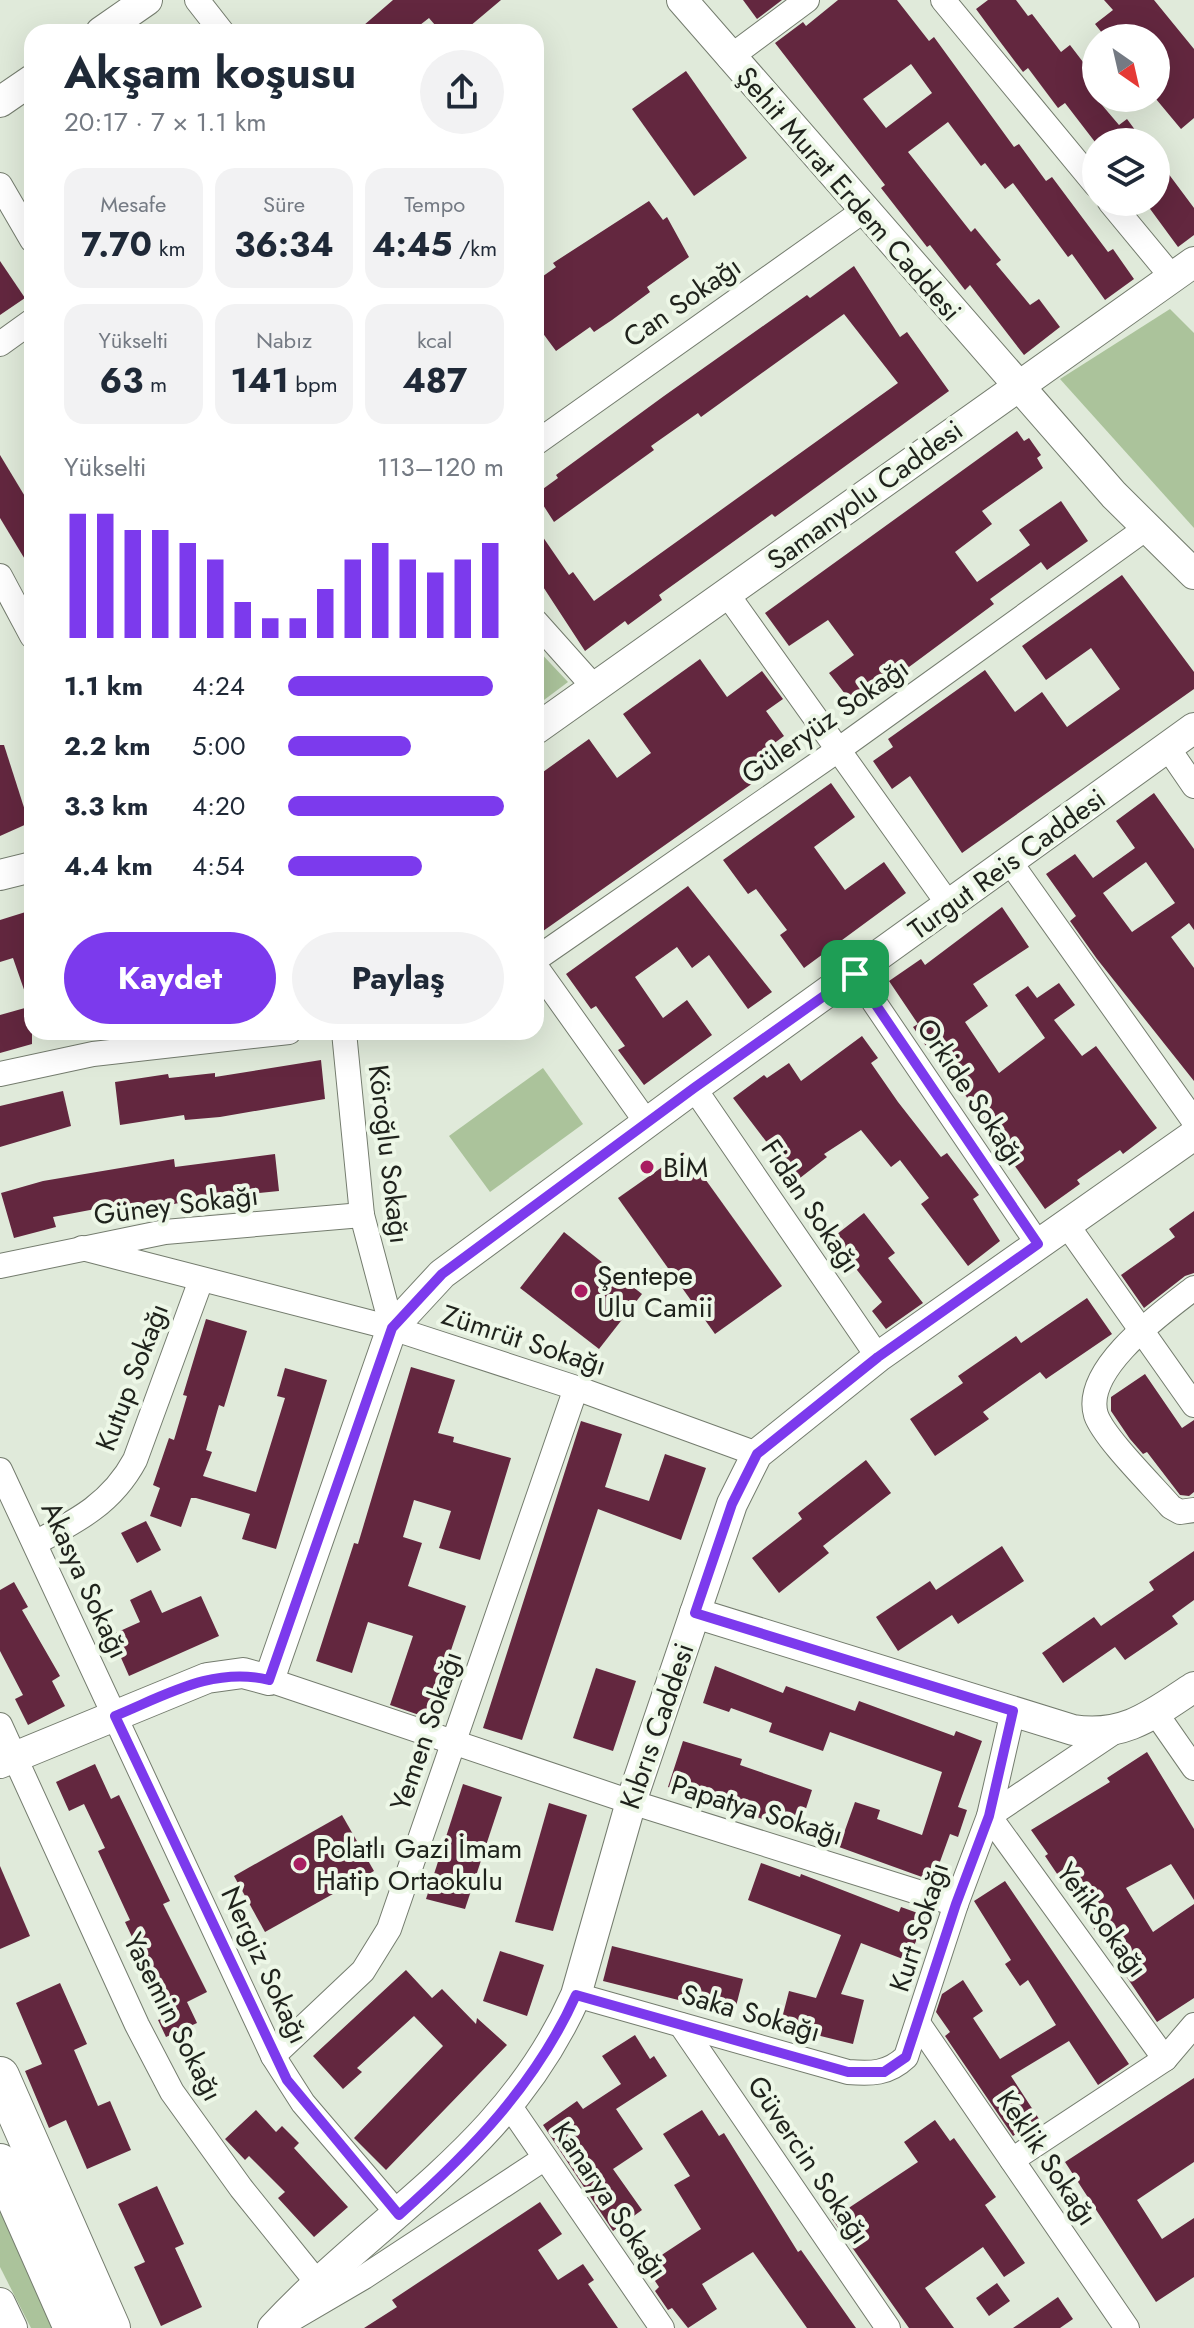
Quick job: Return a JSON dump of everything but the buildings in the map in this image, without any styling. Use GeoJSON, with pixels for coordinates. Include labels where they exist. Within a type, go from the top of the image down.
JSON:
{"type":"FeatureCollection","features":[{"type":"Feature","properties":{"kind":"main road"},"geometry":{"type":"LineString","coordinates":[[0,2076],[111,2328]]}},
{"type":"Feature","properties":{"kind":"main road"},"geometry":{"type":"LineString","coordinates":[[0,2163],[73,2328]]}},
{"type":"Feature","properties":{"kind":"street"},"geometry":{"type":"LineString","coordinates":[[112,24],[147,0]]}},
{"type":"Feature","properties":{"kind":"street"},"geometry":{"type":"LineString","coordinates":[[197,0],[216,24]]}},
{"type":"Feature","properties":{"kind":"street","name":"Şehit Murat Erdem Caddesi"},"geometry":{"type":"LineString","coordinates":[[682,0],[729,58],[1145,529],[1194,574]]}},
{"type":"Feature","properties":{"kind":"street"},"geometry":{"type":"LineString","coordinates":[[729,58],[807,0]]}},
{"type":"Feature","properties":{"kind":"street"},"geometry":{"type":"LineString","coordinates":[[943,0],[1082,168]]}},
{"type":"Feature","properties":{"kind":"street"},"geometry":{"type":"LineString","coordinates":[[0,102],[24,86]]}},
{"type":"Feature","properties":{"kind":"street"},"geometry":{"type":"LineString","coordinates":[[0,185],[24,220]]}},
{"type":"Feature","properties":{"kind":"street","name":"Can Sokağı"},"geometry":{"type":"LineString","coordinates":[[544,437],[863,211]]}},
{"type":"Feature","properties":{"kind":"street"},"geometry":{"type":"LineString","coordinates":[[1125,216],[1183,269]]}},
{"type":"Feature","properties":{"kind":"street","name":"Samanyolu Caddesi"},"geometry":{"type":"LineString","coordinates":[[544,723],[1183,269]]}},
{"type":"Feature","properties":{"kind":"street"},"geometry":{"type":"LineString","coordinates":[[0,344],[24,327]]}},
{"type":"Feature","properties":{"kind":"street","name":"Güleryüz Sokağı"},"geometry":{"type":"LineString","coordinates":[[544,953],[838,750],[1145,529]]}},
{"type":"Feature","properties":{"kind":"street"},"geometry":{"type":"LineString","coordinates":[[0,576],[24,621]]}},
{"type":"Feature","properties":{"kind":"street"},"geometry":{"type":"LineString","coordinates":[[727,594],[949,905]]}},
{"type":"Feature","properties":{"kind":"street"},"geometry":{"type":"LineString","coordinates":[[544,631],[594,687]]}},
{"type":"Feature","properties":{"kind":"street","name":"Turgut Reis Caddesi"},"geometry":{"type":"LineString","coordinates":[[269,1680],[392,1328],[442,1274],[694,1088],[1194,728]]}},
{"type":"Feature","properties":{"kind":"street"},"geometry":{"type":"LineString","coordinates":[[1168,748],[1194,786]]}},
{"type":"Feature","properties":{"kind":"street"},"geometry":{"type":"LineString","coordinates":[[1010,862],[1194,1121]]}},
{"type":"Feature","properties":{"kind":"street"},"geometry":{"type":"LineString","coordinates":[[0,875],[24,869]]}},
{"type":"Feature","properties":{"kind":"street","name":"Orkide Sokağı"},"geometry":{"type":"LineString","coordinates":[[855,974],[1038,1244]]}},
{"type":"Feature","properties":{"kind":"street"},"geometry":{"type":"LineString","coordinates":[[544,978],[647,1123]]}},
{"type":"Feature","properties":{"kind":"street"},"geometry":{"type":"LineString","coordinates":[[0,1074],[93,1054],[218,1040]]}},
{"type":"Feature","properties":{"kind":"street","name":"Köroğlu Sokağı"},"geometry":{"type":"LineString","coordinates":[[345,1040],[362,1215],[392,1328]]}},
{"type":"Feature","properties":{"kind":"street","name":"Fidan Sokağı"},"geometry":{"type":"LineString","coordinates":[[694,1088],[878,1357]]}},
{"type":"Feature","properties":{"kind":"street","name":"Kıbrıs Caddesi"},"geometry":{"type":"LineString","coordinates":[[274,2328],[316,2281],[399,2215],[479,2141],[547,2053],[576,1995],[631,1802],[732,1504],[757,1454],[878,1357],[1194,1135]]}},
{"type":"Feature","properties":{"kind":"street","name":"Güney Sokağı"},"geometry":{"type":"LineString","coordinates":[[0,1266],[165,1232],[362,1215]]}},
{"type":"Feature","properties":{"kind":"street"},"geometry":{"type":"LineString","coordinates":[[1067,1225],[1194,1405]]}},
{"type":"Feature","properties":{"kind":"street","name":"Zümrüt Sokağı"},"geometry":{"type":"LineString","coordinates":[[82,1248],[392,1328],[576,1388],[757,1454]]}},
{"type":"Feature","properties":{"kind":"street","name":"Kutup Sokağı"},"geometry":{"type":"LineString","coordinates":[[35,1543],[84,1517],[124,1482],[135,1460],[201,1280]]}},
{"type":"Feature","properties":{"kind":"street"},"geometry":{"type":"LineString","coordinates":[[1194,1288],[1141,1329],[1097,1388],[1094,1399],[1101,1425],[1171,1507],[1180,1512],[1194,1510]]}},
{"type":"Feature","properties":{"kind":"street","name":"Yemen Sokağı"},"geometry":{"type":"LineString","coordinates":[[273,2056],[363,1971],[380,1949],[576,1388]]}},
{"type":"Feature","properties":{"kind":"street","name":"Akasya Sokağı"},"geometry":{"type":"LineString","coordinates":[[0,1470],[115,1716]]}},
{"type":"Feature","properties":{"kind":"street"},"geometry":{"type":"LineString","coordinates":[[695,1613],[1073,1730],[1114,1732]]}},
{"type":"Feature","properties":{"kind":"street"},"geometry":{"type":"LineString","coordinates":[[8,1760],[207,1678],[243,1673],[269,1680]]}},
{"type":"Feature","properties":{"kind":"street","name":"Papatya Sokağı"},"geometry":{"type":"LineString","coordinates":[[269,1680],[631,1802],[956,1904]]}},
{"type":"Feature","properties":{"kind":"street"},"geometry":{"type":"LineString","coordinates":[[989,1816],[1114,1732],[1155,1712],[1194,1687]]}},
{"type":"Feature","properties":{"kind":"street","name":"Kurt Sokağı"},"geometry":{"type":"LineString","coordinates":[[906,2057],[956,1904],[989,1816],[1013,1711]]}},
{"type":"Feature","properties":{"kind":"street"},"geometry":{"type":"LineString","coordinates":[[1155,1712],[1194,1768]]}},
{"type":"Feature","properties":{"kind":"street","name":"Nergiz Sokağı"},"geometry":{"type":"LineString","coordinates":[[115,1716],[273,2056],[303,2103],[399,2215]]}},
{"type":"Feature","properties":{"kind":"street","name":"Yasemin Sokağı"},"geometry":{"type":"LineString","coordinates":[[0,1725],[8,1760],[172,2092],[241,2188],[316,2281]]}},
{"type":"Feature","properties":{"kind":"street","name":"YetikSokağı"},"geometry":{"type":"LineString","coordinates":[[989,1816],[1165,2059]]}},
{"type":"Feature","properties":{"kind":"street","name":"Saka Sokağı"},"geometry":{"type":"LineString","coordinates":[[576,1995],[848,2072],[884,2072],[906,2057]]}},
{"type":"Feature","properties":{"kind":"street","name":"Keklik Sokağı"},"geometry":{"type":"LineString","coordinates":[[918,2023],[1127,2328]]}},
{"type":"Feature","properties":{"kind":"street","name":"Güvercin Sokağı"},"geometry":{"type":"LineString","coordinates":[[681,2025],[888,2328]]}},
{"type":"Feature","properties":{"kind":"street"},"geometry":{"type":"LineString","coordinates":[[1012,2160],[1165,2059],[1194,2026]]}},
{"type":"Feature","properties":{"kind":"street","name":"Kanarya Sokağı"},"geometry":{"type":"LineString","coordinates":[[509,2105],[654,2325]]}},
{"type":"Feature","properties":{"kind":"street","name":"Kıbrıs Caddesi"},"geometry":{"type":"LineString","coordinates":[[274,2328],[364,2277],[545,2158]]}},
{"type":"Feature","properties":{"kind":"street"},"geometry":{"type":"LineString","coordinates":[[0,2303],[12,2328]]}},
{"type":"Feature","properties":{"kind":"green space"},"geometry":{"type":"Polygon","coordinates":[[[1170,309],[1194,333],[1194,528],[1060,379],[1170,309]]]}},
{"type":"Feature","properties":{"kind":"green space"},"geometry":{"type":"Polygon","coordinates":[[[544,656],[568,682],[544,700],[544,656]]]}},
{"type":"Feature","properties":{"kind":"green space"},"geometry":{"type":"Polygon","coordinates":[[[543,1068],[583,1124],[490,1192],[449,1136],[543,1068]]]}},
{"type":"Feature","properties":{"kind":"green space"},"geometry":{"type":"Polygon","coordinates":[[[0,2208],[53,2328],[31,2328],[0,2267],[0,2208]]]}},
{"type":"Feature","properties":{"kind":"place","name":"BİM"},"geometry":{"type":"Point","coordinates":[647,1167]}},
{"type":"Feature","properties":{"kind":"place","name":"Şentepe Ulu Camii"},"geometry":{"type":"Point","coordinates":[581,1291]}},
{"type":"Feature","properties":{"kind":"place","name":"Polatlı Gazi İmam Hatip Ortaokulu"},"geometry":{"type":"Point","coordinates":[300,1864]}},
{"type":"Feature","properties":{"kind":"route"},"geometry":{"type":"LineString","coordinates":[[855,974],[1038,1244],[878,1357],[757,1454],[732,1504],[695,1613],[1013,1711],[989,1816],[956,1904],[906,2057],[896,2067],[884,2072],[848,2072],[576,1995],[547,2053],[509,2105],[479,2141],[399,2215],[303,2103],[273,2056],[115,1716],[207,1678],[243,1673],[269,1680],[392,1328],[414,1301],[442,1274],[855,974]]}}]}
